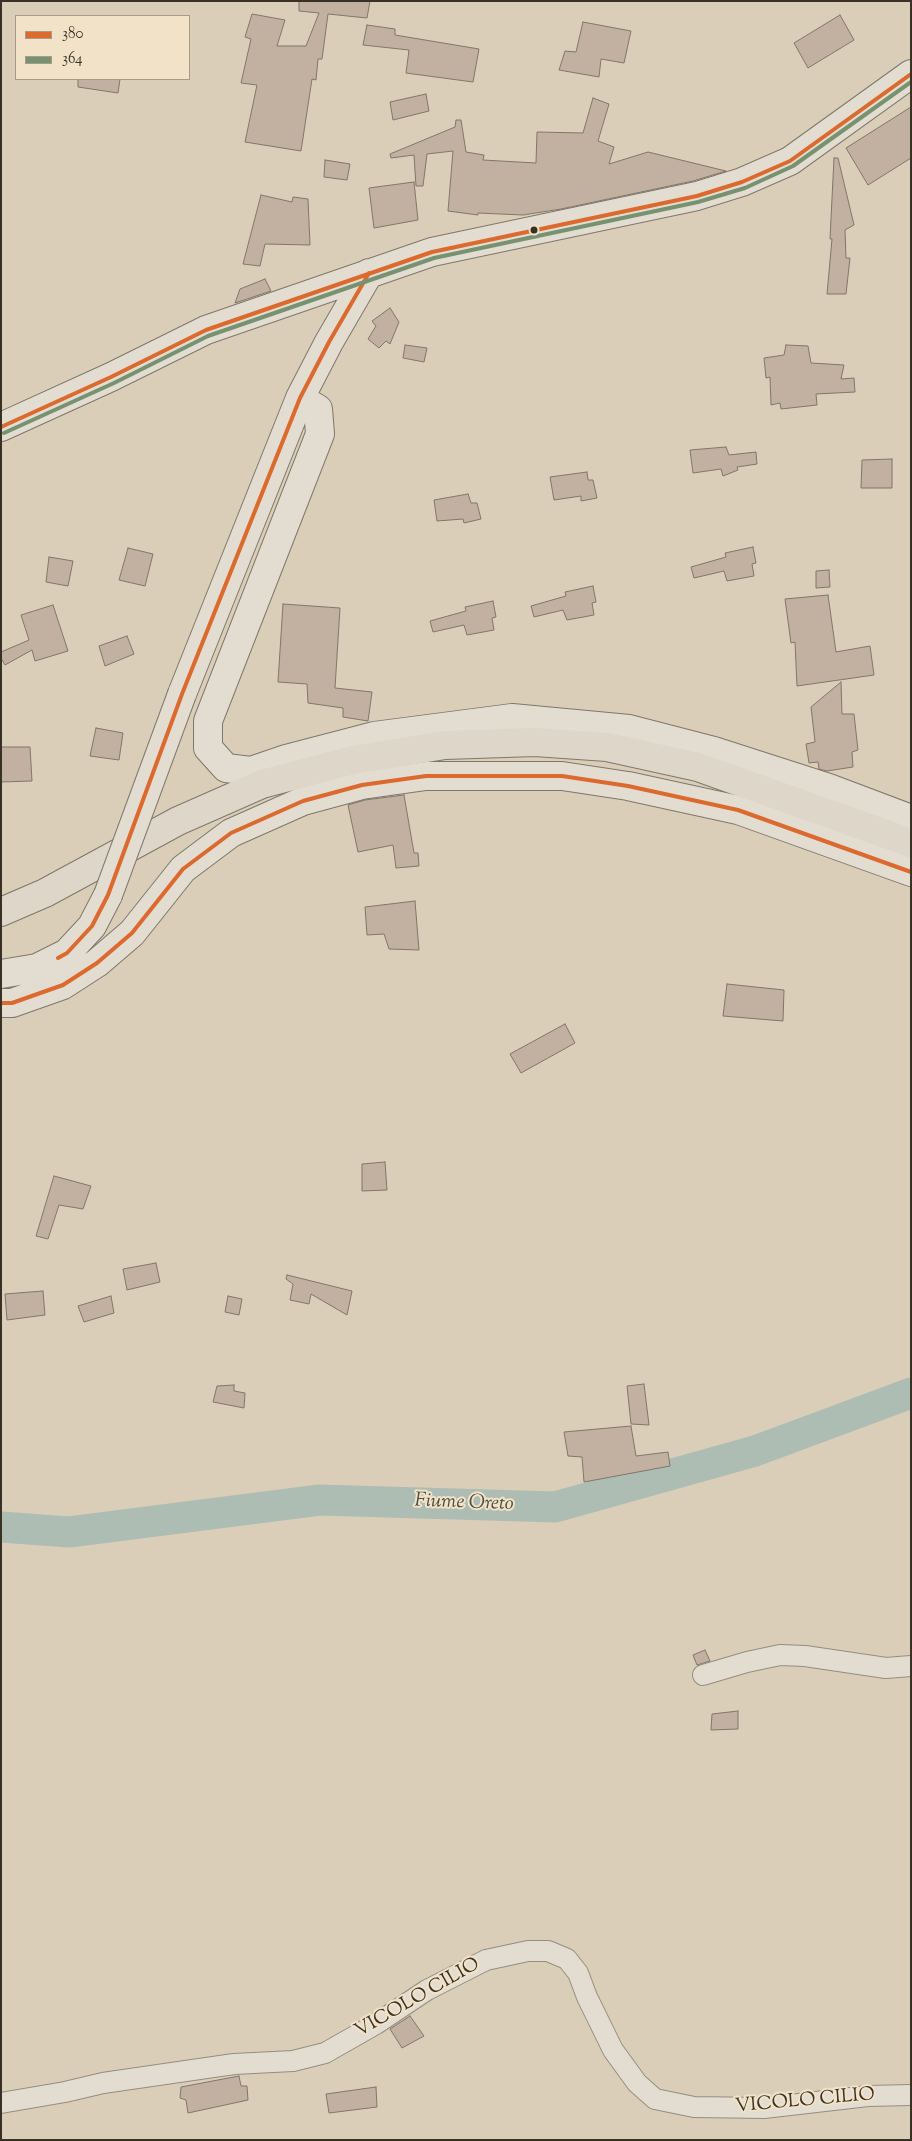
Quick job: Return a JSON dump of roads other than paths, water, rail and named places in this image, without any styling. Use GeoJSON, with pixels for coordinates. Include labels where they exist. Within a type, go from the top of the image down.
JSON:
{"type":"FeatureCollection","features":[{"type":"Feature","properties":{"kind":"main road"},"geometry":{"type":"LineString","coordinates":[[1,427],[111,378],[206,330],[432,252],[697,196],[742,182],[790,161],[911,74]]}},
{"type":"Feature","properties":{"kind":"main road"},"geometry":{"type":"LineString","coordinates":[[1,974],[37,968],[67,953],[92,926],[108,895],[182,694],[300,398],[329,342],[369,273]]}},
{"type":"Feature","properties":{"kind":"main road"},"geometry":{"type":"LineString","coordinates":[[300,398],[318,410],[320,434],[208,721],[208,748],[226,768],[251,772],[286,759],[374,736],[512,718],[629,729],[657,736],[714,751],[820,785],[911,819]]}},
{"type":"Feature","properties":{"kind":"main road"},"geometry":{"type":"LineString","coordinates":[[1,912],[45,893],[178,821],[262,784],[353,760],[445,745],[535,742],[607,747],[698,767],[911,843]]}},
{"type":"Feature","properties":{"kind":"main road"},"geometry":{"type":"LineString","coordinates":[[1,1003],[12,1003],[63,985],[97,962],[132,934],[183,869],[232,833],[302,801],[362,785],[426,776],[562,776],[628,786],[738,810],[911,872]]}},
{"type":"Feature","properties":{"kind":"street"},"geometry":{"type":"LineString","coordinates":[[703,1675],[747,1662],[780,1655],[805,1656],[886,1668],[911,1666]]}},
{"type":"Feature","properties":{"kind":"street","name":"VICOLO CILIO"},"geometry":{"type":"LineString","coordinates":[[1,2103],[65,2092],[103,2083],[234,2064],[293,2061],[325,2053],[376,2024],[427,1990],[486,1960],[528,1951],[548,1951],[567,1959],[578,1973],[587,1997],[613,2050],[637,2083],[655,2099],[694,2107],[764,2108],[868,2096],[911,2095]]}},
{"type":"Feature","properties":{"kind":"waterway","name":"Fiume Oreto"},"geometry":{"type":"LineString","coordinates":[[1,1527],[69,1532],[320,1500],[555,1507],[755,1451],[911,1393]]}}]}
